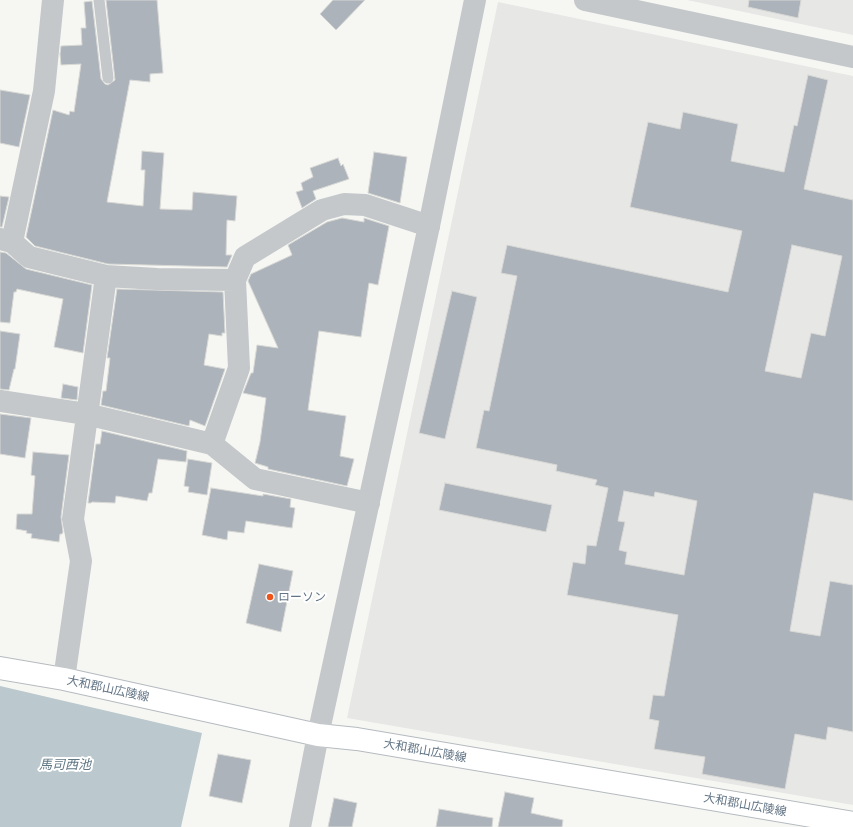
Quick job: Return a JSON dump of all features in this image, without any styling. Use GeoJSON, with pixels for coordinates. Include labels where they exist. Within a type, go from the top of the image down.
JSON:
{"type":"FeatureCollection","features":[{"type":"Feature","properties":{"kind":"main road","name":"大和郡山広陵線"},"geometry":{"type":"LineString","coordinates":[[0,668],[64,679],[318,735],[357,739],[853,823]]}},
{"type":"Feature","properties":{"kind":"street"},"geometry":{"type":"LineString","coordinates":[[53,0],[44,91],[6,241],[30,257],[106,276],[157,279],[235,280]]}},
{"type":"Feature","properties":{"kind":"street"},"geometry":{"type":"LineString","coordinates":[[300,827],[318,735],[429,226],[475,0]]}},
{"type":"Feature","properties":{"kind":"street"},"geometry":{"type":"LineString","coordinates":[[586,0],[853,57]]}},
{"type":"Feature","properties":{"kind":"street"},"geometry":{"type":"LineString","coordinates":[[212,444],[239,368],[235,280],[245,257],[322,210],[344,204],[365,204],[429,226]]}},
{"type":"Feature","properties":{"kind":"street"},"geometry":{"type":"LineString","coordinates":[[64,679],[81,561],[73,519],[86,414],[106,276]]}},
{"type":"Feature","properties":{"kind":"street"},"geometry":{"type":"LineString","coordinates":[[0,401],[86,414],[212,444],[255,479],[369,503]]}},
{"type":"Feature","properties":{"kind":"lane"},"geometry":{"type":"LineString","coordinates":[[99,0],[108,78]]}},
{"type":"Feature","properties":{"kind":"shaded area"},"geometry":{"type":"Polygon","coordinates":[[[687,0],[853,0],[853,35],[687,0]]]}},
{"type":"Feature","properties":{"kind":"shaded area"},"geometry":{"type":"Polygon","coordinates":[[[498,2],[853,76],[853,805],[347,718],[498,2]]]}},
{"type":"Feature","properties":{"kind":"water","name":"馬司西池"},"geometry":{"type":"Polygon","coordinates":[[[0,686],[202,733],[181,827],[0,827],[0,686]]]}},
{"type":"Feature","properties":{"kind":"building"},"geometry":{"type":"Polygon","coordinates":[[[106,0],[157,0],[163,73],[150,74],[150,82],[130,80],[107,202],[143,206],[145,170],[141,170],[142,151],[164,153],[160,209],[192,210],[193,192],[237,196],[235,221],[227,220],[226,255],[232,255],[227,267],[108,264],[35,246],[26,237],[53,110],[69,115],[70,111],[74,112],[81,64],[61,65],[60,54],[61,46],[82,45],[81,28],[86,28],[84,2],[92,1],[101,79],[108,85],[115,80],[106,0]]]}},
{"type":"Feature","properties":{"kind":"building"},"geometry":{"type":"Polygon","coordinates":[[[333,0],[365,0],[336,30],[320,14],[333,0]]]}},
{"type":"Feature","properties":{"kind":"building"},"geometry":{"type":"Polygon","coordinates":[[[749,0],[801,0],[798,18],[748,7],[749,0]]]}},
{"type":"Feature","properties":{"kind":"building"},"geometry":{"type":"Polygon","coordinates":[[[808,75],[828,80],[804,189],[853,200],[853,501],[814,493],[790,631],[820,636],[830,581],[853,585],[853,732],[828,727],[826,740],[795,734],[785,789],[702,774],[705,757],[654,749],[659,721],[649,719],[653,695],[664,696],[678,615],[567,595],[573,562],[585,564],[587,545],[596,546],[608,488],[595,485],[597,480],[556,471],[557,465],[476,448],[484,410],[489,411],[517,276],[501,273],[507,245],[728,292],[742,231],[630,207],[648,122],[680,129],[683,112],[738,124],[731,161],[784,172],[794,125],[797,126],[808,75]],[[792,245],[765,371],[801,378],[811,333],[825,336],[842,256],[792,245]],[[624,491],[618,521],[625,522],[619,550],[627,552],[625,564],[684,575],[697,501],[655,492],[654,497],[624,491]]]}},
{"type":"Feature","properties":{"kind":"building"},"geometry":{"type":"Polygon","coordinates":[[[0,90],[30,95],[19,147],[0,143],[0,90]]]}},
{"type":"Feature","properties":{"kind":"building"},"geometry":{"type":"Polygon","coordinates":[[[374,152],[407,157],[400,203],[368,193],[374,152]]]}},
{"type":"Feature","properties":{"kind":"building"},"geometry":{"type":"Polygon","coordinates":[[[338,158],[341,166],[343,164],[349,179],[313,191],[316,199],[302,208],[296,192],[303,190],[301,183],[313,177],[310,168],[338,158]]]}},
{"type":"Feature","properties":{"kind":"building"},"geometry":{"type":"Polygon","coordinates":[[[0,196],[9,197],[2,227],[0,227],[0,196]]]}},
{"type":"Feature","properties":{"kind":"building"},"geometry":{"type":"Polygon","coordinates":[[[342,218],[364,222],[364,218],[389,226],[378,285],[369,283],[361,337],[319,331],[308,410],[346,416],[340,456],[354,459],[347,486],[268,469],[268,467],[255,463],[260,442],[266,398],[243,393],[251,373],[253,373],[257,345],[278,348],[248,281],[251,274],[292,255],[288,245],[327,222],[342,218]]]}},
{"type":"Feature","properties":{"kind":"building"},"geometry":{"type":"Polygon","coordinates":[[[0,252],[6,253],[26,269],[92,285],[83,353],[54,347],[63,299],[17,289],[16,292],[14,292],[10,323],[0,322],[0,252]]]}},
{"type":"Feature","properties":{"kind":"building"},"geometry":{"type":"Polygon","coordinates":[[[117,289],[223,292],[225,333],[222,333],[222,336],[209,334],[204,365],[225,369],[205,426],[190,420],[189,426],[101,405],[103,391],[106,391],[110,358],[107,358],[117,289]]]}},
{"type":"Feature","properties":{"kind":"building"},"geometry":{"type":"Polygon","coordinates":[[[452,291],[477,297],[445,439],[419,433],[452,291]]]}},
{"type":"Feature","properties":{"kind":"building"},"geometry":{"type":"Polygon","coordinates":[[[0,331],[20,334],[15,369],[9,390],[0,389],[0,331]]]}},
{"type":"Feature","properties":{"kind":"building"},"geometry":{"type":"Polygon","coordinates":[[[63,384],[78,387],[77,400],[61,398],[63,384]]]}},
{"type":"Feature","properties":{"kind":"building"},"geometry":{"type":"Polygon","coordinates":[[[0,414],[31,418],[25,458],[0,454],[0,414]]]}},
{"type":"Feature","properties":{"kind":"building"},"geometry":{"type":"Polygon","coordinates":[[[102,431],[187,451],[186,462],[158,459],[152,493],[149,493],[147,501],[116,496],[115,503],[88,503],[96,444],[100,444],[102,431]]]}},
{"type":"Feature","properties":{"kind":"building"},"geometry":{"type":"Polygon","coordinates":[[[33,452],[69,455],[61,517],[63,532],[60,534],[59,542],[31,538],[32,534],[26,533],[27,531],[16,529],[17,514],[32,514],[35,476],[31,475],[33,452]]]}},
{"type":"Feature","properties":{"kind":"building"},"geometry":{"type":"Polygon","coordinates":[[[188,459],[212,463],[207,495],[188,492],[189,487],[184,486],[188,459]]]}},
{"type":"Feature","properties":{"kind":"building"},"geometry":{"type":"Polygon","coordinates":[[[445,483],[552,505],[546,532],[439,510],[445,483]]]}},
{"type":"Feature","properties":{"kind":"building"},"geometry":{"type":"Polygon","coordinates":[[[211,488],[291,499],[290,507],[295,508],[292,528],[246,521],[244,533],[228,531],[227,540],[202,535],[211,488]]]}},
{"type":"Feature","properties":{"kind":"building","name":"ローソン"},"geometry":{"type":"Polygon","coordinates":[[[259,564],[293,571],[281,632],[246,623],[259,564]]]}},
{"type":"Feature","properties":{"kind":"building"},"geometry":{"type":"Polygon","coordinates":[[[218,754],[251,760],[242,803],[209,796],[218,754]]]}},
{"type":"Feature","properties":{"kind":"building"},"geometry":{"type":"Polygon","coordinates":[[[505,792],[534,798],[531,813],[563,820],[562,827],[498,827],[505,792]]]}},
{"type":"Feature","properties":{"kind":"building"},"geometry":{"type":"Polygon","coordinates":[[[334,798],[357,803],[352,827],[328,827],[334,798]]]}},
{"type":"Feature","properties":{"kind":"building"},"geometry":{"type":"Polygon","coordinates":[[[439,809],[493,818],[492,827],[436,827],[439,809]]]}},
{"type":"Feature","properties":{"kind":"place","name":"ローソン"},"geometry":{"type":"Point","coordinates":[270,597]}}]}
